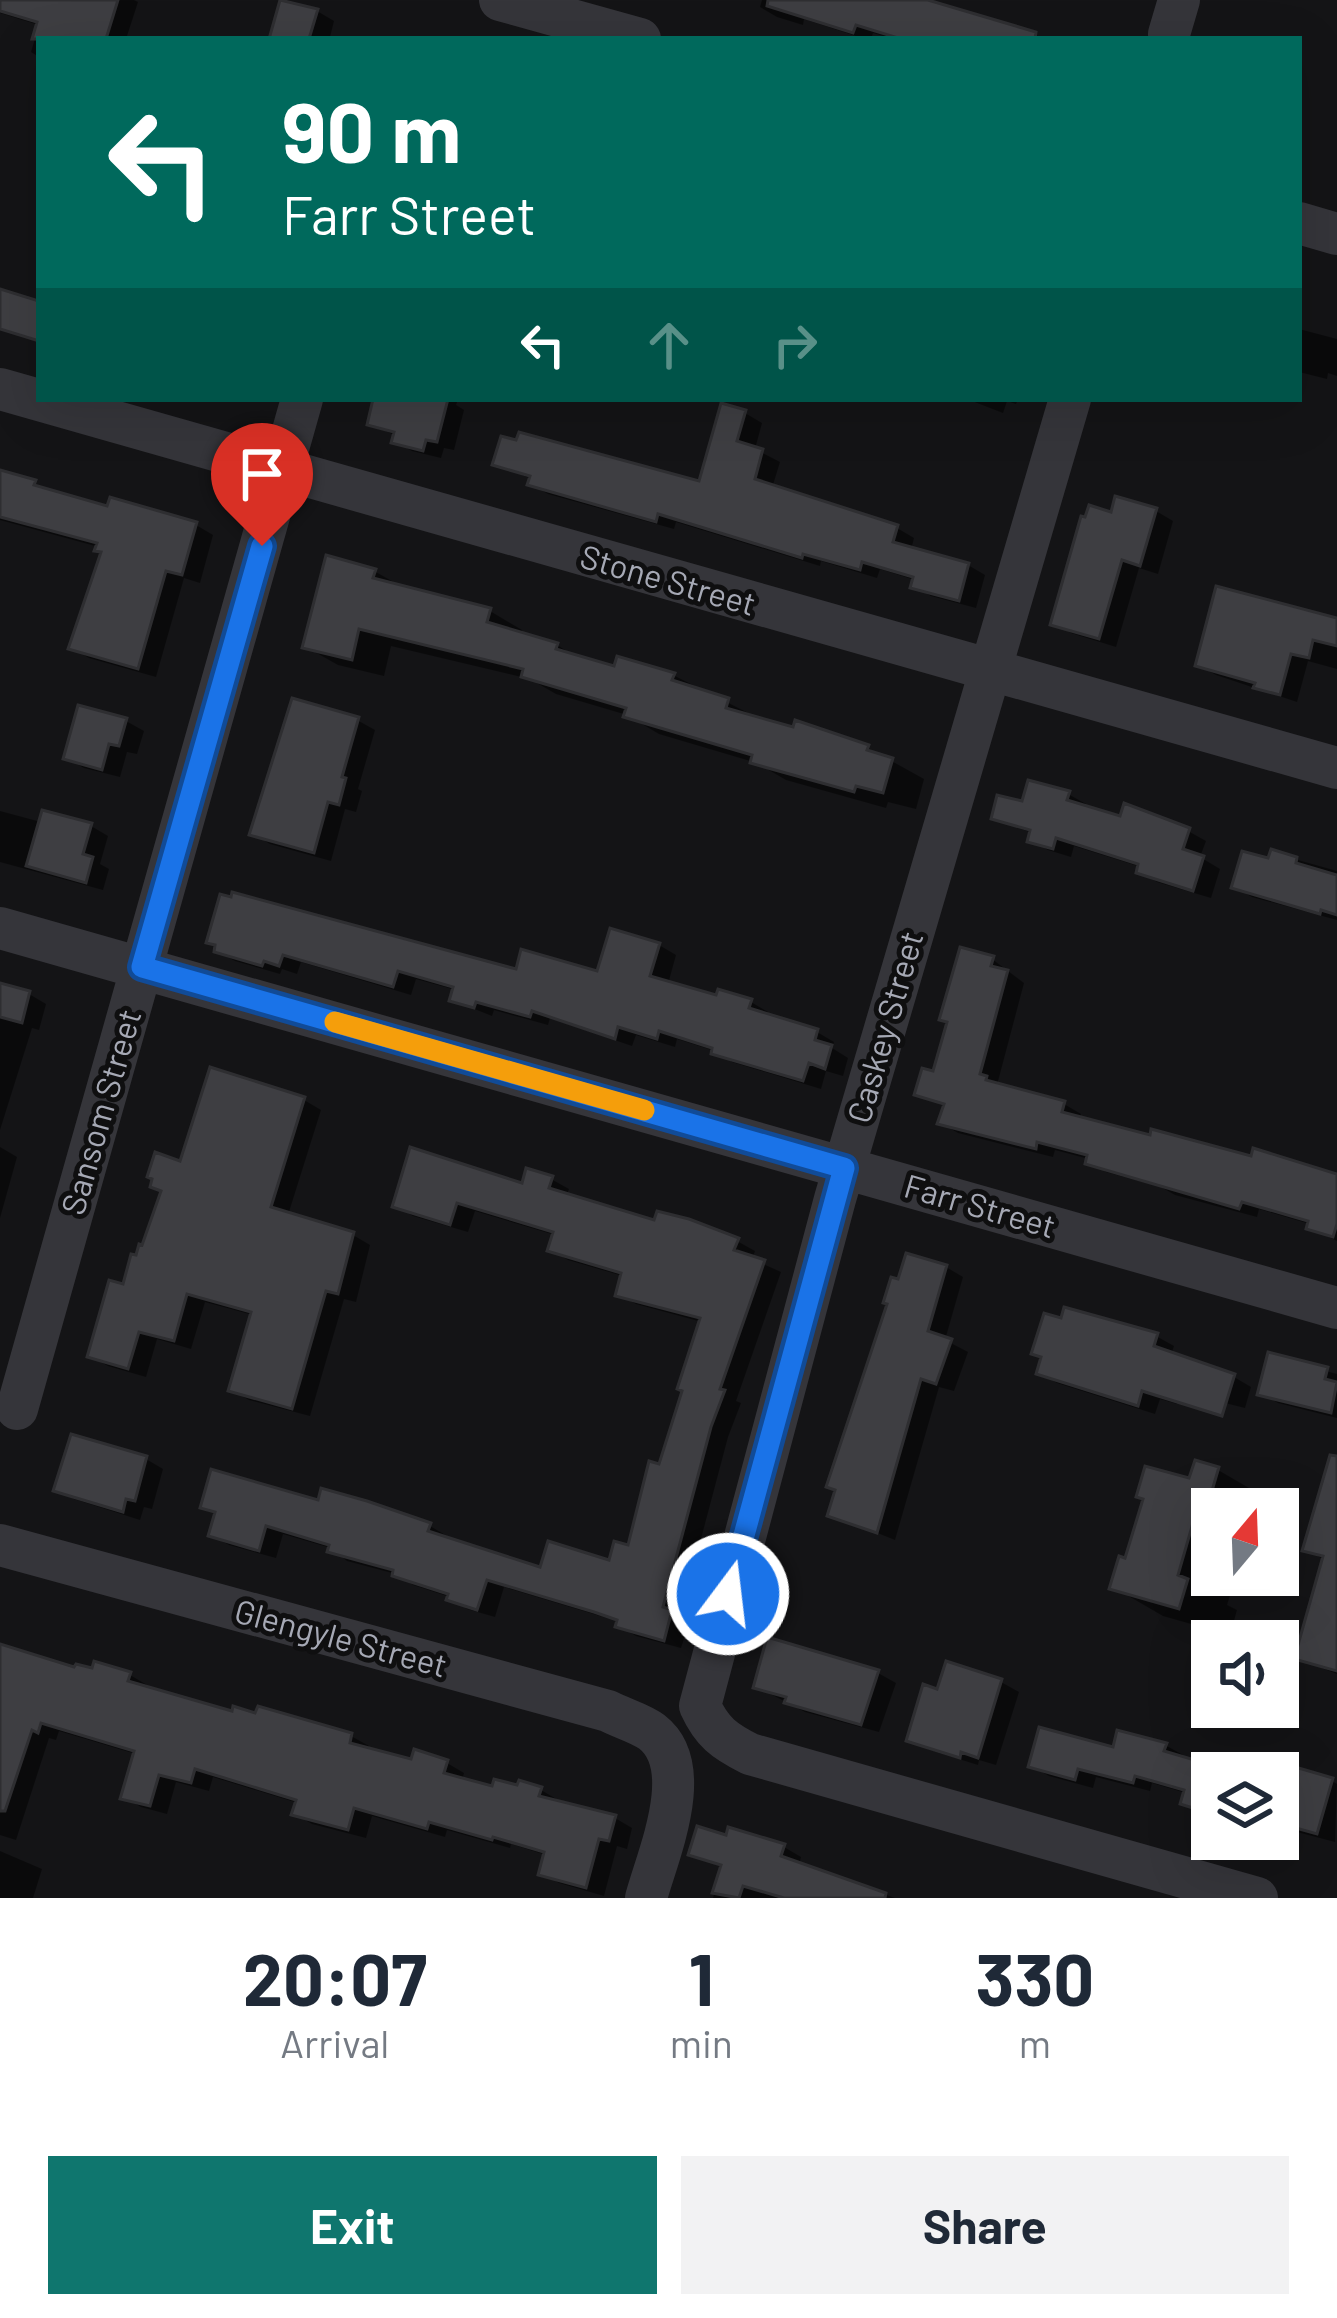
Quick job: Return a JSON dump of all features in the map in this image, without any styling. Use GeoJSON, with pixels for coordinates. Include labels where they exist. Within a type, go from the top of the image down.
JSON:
{"type":"FeatureCollection","features":[{"type":"Feature","properties":{"kind":"street"},"geometry":{"type":"LineString","coordinates":[[500,0],[629,36]]}},
{"type":"Feature","properties":{"kind":"street"},"geometry":{"type":"LineString","coordinates":[[1302,224],[1337,234]]}},
{"type":"Feature","properties":{"kind":"street","name":"Stone Street"},"geometry":{"type":"LineString","coordinates":[[0,389],[36,399]]}},
{"type":"Feature","properties":{"kind":"street","name":"Stone Street"},"geometry":{"type":"LineString","coordinates":[[45,402],[1337,768]]}},
{"type":"Feature","properties":{"kind":"street","name":"Sansom Street"},"geometry":{"type":"LineString","coordinates":[[17,1409],[301,402]]}},
{"type":"Feature","properties":{"kind":"street","name":"Caskey Street"},"geometry":{"type":"LineString","coordinates":[[1069,402],[844,1168],[700,1706],[723,1741],[750,1754],[1257,1898]]}},
{"type":"Feature","properties":{"kind":"street","name":"Farr Street"},"geometry":{"type":"LineString","coordinates":[[0,928],[1337,1308]]}},
{"type":"Feature","properties":{"kind":"street","name":"Glengyle Street"},"geometry":{"type":"LineString","coordinates":[[0,1545],[608,1711],[654,1733],[668,1754],[675,1785],[646,1898]]}},
{"type":"Feature","properties":{"kind":"building"},"geometry":{"type":"Polygon","coordinates":[[[0,0],[118,0],[107,36],[32,39],[37,22],[0,11],[0,0]]]}},
{"type":"Feature","properties":{"kind":"building"},"geometry":{"type":"Polygon","coordinates":[[[280,0],[318,9],[310,36],[270,36],[280,0]]]}},
{"type":"Feature","properties":{"kind":"building"},"geometry":{"type":"Polygon","coordinates":[[[768,0],[928,0],[1036,32],[1035,36],[891,36],[856,25],[853,33],[767,6],[768,0]]]}},
{"type":"Feature","properties":{"kind":"building"},"geometry":{"type":"Polygon","coordinates":[[[0,289],[36,300],[36,340],[0,329],[0,289]]]}},
{"type":"Feature","properties":{"kind":"building"},"geometry":{"type":"Polygon","coordinates":[[[372,402],[447,402],[437,442],[426,440],[423,451],[391,443],[394,432],[367,425],[372,402]]]}},
{"type":"Feature","properties":{"kind":"building"},"geometry":{"type":"Polygon","coordinates":[[[721,403],[746,410],[737,441],[763,449],[755,479],[898,525],[893,542],[969,563],[959,601],[910,588],[913,577],[862,562],[860,570],[803,554],[802,558],[658,514],[656,522],[527,485],[530,476],[492,465],[501,436],[516,440],[519,432],[699,481],[721,403]]]}},
{"type":"Feature","properties":{"kind":"building"},"geometry":{"type":"Polygon","coordinates":[[[0,470],[107,506],[110,497],[197,522],[182,575],[166,571],[138,669],[68,649],[101,552],[94,551],[97,543],[0,517],[0,470]]]}},
{"type":"Feature","properties":{"kind":"building"},"geometry":{"type":"Polygon","coordinates":[[[1115,496],[1157,508],[1140,566],[1122,560],[1099,639],[1050,625],[1081,516],[1085,517],[1089,505],[1111,512],[1115,496]]]}},
{"type":"Feature","properties":{"kind":"building"},"geometry":{"type":"Polygon","coordinates":[[[326,555],[376,569],[373,578],[491,608],[487,622],[558,643],[556,649],[614,666],[617,656],[675,673],[672,680],[729,698],[726,708],[793,727],[795,720],[869,745],[867,750],[893,758],[883,793],[856,786],[854,792],[750,763],[752,755],[623,717],[626,708],[521,677],[523,669],[359,629],[352,660],[302,648],[326,555]]]}},
{"type":"Feature","properties":{"kind":"building"},"geometry":{"type":"Polygon","coordinates":[[[1216,586],[1337,618],[1337,646],[1313,640],[1309,658],[1291,654],[1280,695],[1195,666],[1216,586]]]}},
{"type":"Feature","properties":{"kind":"building"},"geometry":{"type":"Polygon","coordinates":[[[292,698],[359,717],[339,805],[328,802],[314,853],[249,835],[292,698]]]}},
{"type":"Feature","properties":{"kind":"building"},"geometry":{"type":"Polygon","coordinates":[[[78,705],[127,718],[119,746],[109,744],[102,770],[63,759],[78,705]]]}},
{"type":"Feature","properties":{"kind":"building"},"geometry":{"type":"Polygon","coordinates":[[[1028,780],[1070,791],[1067,800],[1120,816],[1124,803],[1190,828],[1183,849],[1204,856],[1193,891],[1136,873],[1138,864],[1056,838],[1053,849],[1027,842],[1030,830],[991,819],[997,795],[1022,801],[1028,780]]]}},
{"type":"Feature","properties":{"kind":"building"},"geometry":{"type":"Polygon","coordinates":[[[42,810],[92,823],[83,854],[93,857],[86,883],[26,866],[42,810]]]}},
{"type":"Feature","properties":{"kind":"building"},"geometry":{"type":"Polygon","coordinates":[[[1271,849],[1297,857],[1296,863],[1337,875],[1337,915],[1231,888],[1242,851],[1268,858],[1271,849]]]}},
{"type":"Feature","properties":{"kind":"building"},"geometry":{"type":"Polygon","coordinates":[[[232,892],[516,969],[521,949],[597,971],[610,928],[660,943],[650,976],[716,995],[718,989],[752,999],[749,1008],[818,1029],[815,1040],[832,1045],[825,1069],[809,1063],[803,1081],[711,1054],[712,1048],[659,1031],[657,1039],[618,1027],[615,1039],[532,1011],[530,1017],[476,1002],[474,1008],[449,1001],[453,987],[398,971],[393,987],[283,955],[279,966],[264,961],[262,966],[214,952],[215,945],[206,943],[220,894],[231,897],[232,892]]]}},
{"type":"Feature","properties":{"kind":"building"},"geometry":{"type":"Polygon","coordinates":[[[960,947],[994,956],[991,966],[1008,970],[980,1074],[986,1080],[1065,1101],[1062,1112],[1150,1135],[1151,1129],[1251,1156],[1253,1148],[1337,1174],[1333,1237],[1306,1229],[1308,1221],[1242,1202],[1239,1209],[1085,1164],[1087,1155],[1037,1142],[1036,1149],[937,1124],[944,1104],[914,1095],[922,1068],[933,1071],[947,1022],[939,1020],[960,947]]]}},
{"type":"Feature","properties":{"kind":"building"},"geometry":{"type":"Polygon","coordinates":[[[0,983],[30,991],[22,1023],[0,1017],[0,983]]]}},
{"type":"Feature","properties":{"kind":"building"},"geometry":{"type":"Polygon","coordinates":[[[210,1067],[305,1097],[271,1207],[354,1232],[338,1294],[326,1291],[292,1409],[228,1391],[251,1312],[187,1294],[174,1341],[139,1332],[128,1369],[87,1357],[109,1280],[123,1284],[131,1254],[136,1255],[142,1245],[161,1191],[150,1187],[152,1179],[147,1177],[155,1152],[180,1161],[210,1067]]]}},
{"type":"Feature","properties":{"kind":"building"},"geometry":{"type":"Polygon","coordinates":[[[410,1147],[522,1183],[526,1168],[553,1176],[549,1188],[654,1220],[657,1211],[689,1219],[739,1238],[734,1250],[765,1260],[720,1389],[725,1390],[663,1607],[672,1610],[664,1641],[615,1627],[617,1620],[594,1612],[487,1580],[477,1610],[446,1600],[448,1594],[392,1576],[393,1570],[327,1552],[329,1545],[266,1526],[259,1551],[208,1536],[215,1512],[200,1508],[211,1469],[318,1500],[321,1488],[367,1501],[431,1523],[428,1531],[540,1567],[548,1541],[609,1560],[614,1541],[628,1545],[649,1461],[659,1464],[700,1318],[615,1296],[621,1273],[547,1251],[553,1232],[457,1203],[450,1225],[392,1207],[410,1147]]]}},
{"type":"Feature","properties":{"kind":"building"},"geometry":{"type":"Polygon","coordinates":[[[906,1253],[947,1265],[928,1331],[952,1339],[936,1384],[921,1379],[877,1533],[827,1516],[835,1490],[826,1487],[887,1304],[883,1303],[891,1277],[898,1279],[906,1253]]]}},
{"type":"Feature","properties":{"kind":"building"},"geometry":{"type":"Polygon","coordinates":[[[1064,1307],[1158,1333],[1154,1346],[1235,1374],[1222,1416],[1142,1391],[1138,1406],[1036,1374],[1041,1357],[1031,1354],[1044,1313],[1061,1318],[1064,1307]]]}},
{"type":"Feature","properties":{"kind":"building"},"geometry":{"type":"Polygon","coordinates":[[[1268,1352],[1328,1367],[1325,1379],[1337,1382],[1331,1413],[1257,1395],[1268,1352]]]}},
{"type":"Feature","properties":{"kind":"building"},"geometry":{"type":"Polygon","coordinates":[[[71,1434],[147,1456],[135,1501],[126,1499],[123,1512],[53,1491],[71,1434]]]}},
{"type":"Feature","properties":{"kind":"building"},"geometry":{"type":"Polygon","coordinates":[[[1330,1455],[1337,1456],[1337,1671],[1299,1660],[1299,1641],[1323,1556],[1302,1551],[1330,1455]]]}},
{"type":"Feature","properties":{"kind":"building"},"geometry":{"type":"Polygon","coordinates":[[[1195,1460],[1219,1467],[1213,1488],[1191,1488],[1191,1530],[1178,1575],[1188,1579],[1179,1609],[1109,1589],[1119,1556],[1125,1558],[1143,1499],[1136,1497],[1145,1466],[1189,1478],[1195,1460]]]}},
{"type":"Feature","properties":{"kind":"building"},"geometry":{"type":"Polygon","coordinates":[[[767,1637],[879,1670],[861,1725],[784,1703],[786,1697],[753,1688],[767,1637]]]}},
{"type":"Feature","properties":{"kind":"building"},"geometry":{"type":"Polygon","coordinates":[[[0,1644],[74,1667],[92,1668],[94,1661],[131,1672],[128,1681],[232,1711],[233,1706],[255,1713],[258,1706],[352,1733],[350,1743],[411,1759],[414,1749],[448,1760],[444,1773],[492,1786],[494,1779],[542,1787],[539,1796],[616,1815],[609,1841],[599,1839],[586,1888],[538,1875],[544,1852],[429,1822],[427,1829],[354,1808],[348,1830],[291,1815],[296,1800],[195,1769],[191,1783],[159,1775],[150,1806],[120,1799],[134,1751],[41,1723],[38,1733],[32,1730],[5,1811],[0,1811],[0,1644]]]}},
{"type":"Feature","properties":{"kind":"building"},"geometry":{"type":"Polygon","coordinates":[[[946,1661],[1002,1679],[978,1758],[961,1752],[960,1758],[906,1741],[923,1684],[937,1689],[946,1661]]]}},
{"type":"Feature","properties":{"kind":"building"},"geometry":{"type":"Polygon","coordinates":[[[1039,1727],[1113,1747],[1117,1730],[1167,1743],[1164,1751],[1191,1759],[1191,1807],[1180,1804],[1184,1790],[1135,1776],[1133,1783],[1078,1769],[1075,1780],[1028,1767],[1039,1727]]]}},
{"type":"Feature","properties":{"kind":"building"},"geometry":{"type":"Polygon","coordinates":[[[1299,1768],[1333,1778],[1317,1834],[1299,1829],[1299,1768]]]}},
{"type":"Feature","properties":{"kind":"building"},"geometry":{"type":"Polygon","coordinates":[[[697,1826],[726,1835],[728,1827],[785,1844],[781,1856],[886,1893],[885,1898],[784,1898],[743,1886],[739,1898],[712,1893],[721,1865],[688,1855],[697,1826]]]}},
{"type":"Feature","properties":{"kind":"slow traffic"},"geometry":{"type":"LineString","coordinates":[[335,1022],[644,1110]]}},
{"type":"Feature","properties":{"kind":"route"},"geometry":{"type":"LineString","coordinates":[[262,546],[142,967],[844,1168],[728,1594]]}}]}
